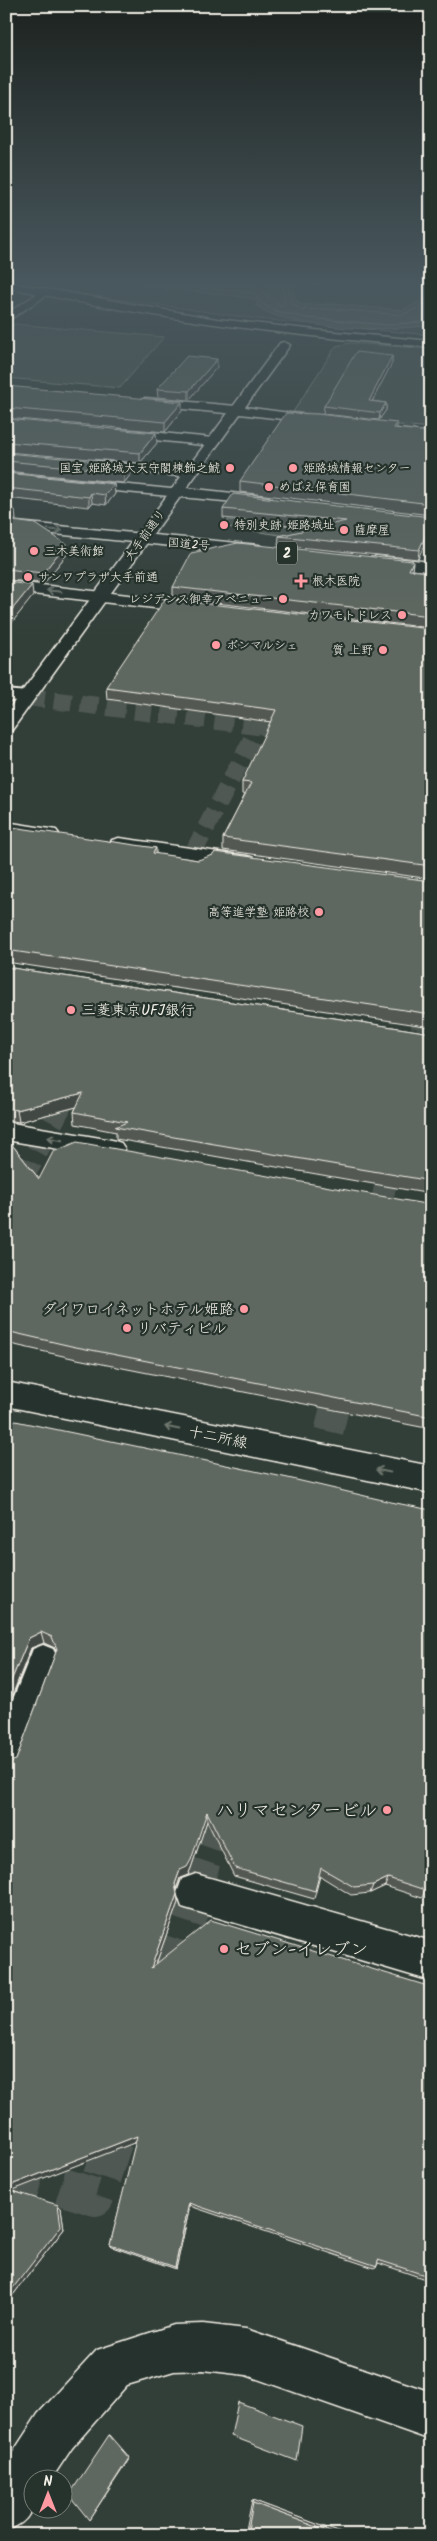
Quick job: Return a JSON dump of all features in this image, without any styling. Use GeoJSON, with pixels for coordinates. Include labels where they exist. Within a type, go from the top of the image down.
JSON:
{"type":"FeatureCollection","features":[{"type":"Feature","properties":{"kind":"main road"},"geometry":{"type":"LineString","coordinates":[[136,401],[332,422]]}},
{"type":"Feature","properties":{"kind":"main road","name":"大手前通り"},"geometry":{"type":"LineString","coordinates":[[6,726],[243,401]]}},
{"type":"Feature","properties":{"kind":"main road"},"geometry":{"type":"LineString","coordinates":[[105,432],[213,442]]}},
{"type":"Feature","properties":{"kind":"main road"},"geometry":{"type":"LineString","coordinates":[[77,464],[190,473]]}},
{"type":"Feature","properties":{"kind":"main road"},"geometry":{"type":"LineString","coordinates":[[7,478],[21,465]]}},
{"type":"Feature","properties":{"kind":"main road"},"geometry":{"type":"LineString","coordinates":[[7,478],[278,502]]}},
{"type":"Feature","properties":{"kind":"main road","name":"国道2号"},"geometry":{"type":"LineString","coordinates":[[6,526],[278,552]]}},
{"type":"Feature","properties":{"kind":"main road"},"geometry":{"type":"LineString","coordinates":[[365,560],[431,566]]}},
{"type":"Feature","properties":{"kind":"main road"},"geometry":{"type":"LineString","coordinates":[[6,586],[210,609]]}},
{"type":"Feature","properties":{"kind":"main road"},"geometry":{"type":"LineString","coordinates":[[6,828],[65,836]]}},
{"type":"Feature","properties":{"kind":"main road"},"geometry":{"type":"LineString","coordinates":[[104,842],[268,865]]}},
{"type":"Feature","properties":{"kind":"main road"},"geometry":{"type":"LineString","coordinates":[[6,1130],[133,1153]]}},
{"type":"Feature","properties":{"kind":"main road","name":"十二所線"},"geometry":{"type":"LineString","coordinates":[[6,1394],[431,1480]]}},
{"type":"Feature","properties":{"kind":"main road"},"geometry":{"type":"LineString","coordinates":[[196,1893],[431,1961]]}},
{"type":"Feature","properties":{"kind":"main road"},"geometry":{"type":"LineString","coordinates":[[6,2507],[55,2431],[113,2366],[174,2348],[203,2347],[246,2352],[431,2416]]}},
{"type":"Feature","properties":{"kind":"street"},"geometry":{"type":"LineString","coordinates":[[6,695],[27,697]]}},
{"type":"Feature","properties":{"kind":"street"},"geometry":{"type":"LineString","coordinates":[[6,1758],[43,1659]]}},
{"type":"Feature","properties":{"kind":"shaded area"},"geometry":{"type":"Polygon","coordinates":[[[300,401],[358,401],[348,416],[293,412],[300,401]]]}},
{"type":"Feature","properties":{"kind":"shaded area"},"geometry":{"type":"Polygon","coordinates":[[[373,401],[431,401],[431,428],[378,423],[379,420],[366,417],[373,401]]]}},
{"type":"Feature","properties":{"kind":"shaded area"},"geometry":{"type":"Polygon","coordinates":[[[228,520],[322,529],[294,537],[226,527],[228,520]]]}},
{"type":"Feature","properties":{"kind":"building"},"geometry":{"type":"Polygon","coordinates":[[[6,401],[182,402],[165,422],[6,408],[6,401]]]}},
{"type":"Feature","properties":{"kind":"building"},"geometry":{"type":"Polygon","coordinates":[[[327,401],[369,401],[386,403],[380,413],[324,406],[327,401]]]}},
{"type":"Feature","properties":{"kind":"building"},"geometry":{"type":"Polygon","coordinates":[[[286,413],[317,414],[397,423],[394,428],[431,432],[431,504],[240,481],[286,413]]]}},
{"type":"Feature","properties":{"kind":"building"},"geometry":{"type":"Polygon","coordinates":[[[6,419],[156,433],[140,453],[6,442],[6,419]]]}},
{"type":"Feature","properties":{"kind":"building"},"geometry":{"type":"Polygon","coordinates":[[[6,453],[131,464],[124,472],[6,461],[6,453]]]}},
{"type":"Feature","properties":{"kind":"building"},"geometry":{"type":"Polygon","coordinates":[[[6,473],[114,484],[105,495],[91,493],[89,497],[6,488],[6,473]]]}},
{"type":"Feature","properties":{"kind":"building"},"geometry":{"type":"Polygon","coordinates":[[[233,494],[431,517],[431,523],[419,550],[279,536],[346,521],[223,509],[233,494]]]}},
{"type":"Feature","properties":{"kind":"building"},"geometry":{"type":"Polygon","coordinates":[[[6,504],[15,510],[6,509],[6,504]]]}},
{"type":"Feature","properties":{"kind":"building"},"geometry":{"type":"Polygon","coordinates":[[[6,520],[36,524],[66,544],[43,573],[6,569],[6,520]]]}},
{"type":"Feature","properties":{"kind":"building"},"geometry":{"type":"Polygon","coordinates":[[[238,543],[413,561],[409,570],[431,572],[431,616],[173,587],[191,553],[238,543]]]}},
{"type":"Feature","properties":{"kind":"building"},"geometry":{"type":"Polygon","coordinates":[[[6,582],[32,585],[6,617],[6,582]]]}},
{"type":"Feature","properties":{"kind":"building"},"geometry":{"type":"Polygon","coordinates":[[[165,599],[431,629],[431,866],[223,838],[251,783],[242,782],[276,710],[106,687],[165,599]]]}},
{"type":"Feature","properties":{"kind":"building"},"geometry":{"type":"Polygon","coordinates":[[[12,827],[156,848],[153,853],[198,860],[213,855],[215,852],[431,881],[431,1014],[6,950],[6,836],[12,827]]]}},
{"type":"Feature","properties":{"kind":"building"},"geometry":{"type":"Polygon","coordinates":[[[6,967],[431,1033],[431,1181],[115,1127],[127,1122],[74,1112],[83,1093],[17,1110],[6,1108],[6,967]]]}},
{"type":"Feature","properties":{"kind":"building"},"geometry":{"type":"Polygon","coordinates":[[[6,1137],[39,1179],[53,1152],[77,1142],[431,1205],[431,1417],[71,1346],[6,1331],[6,1137]]]}},
{"type":"Feature","properties":{"kind":"building"},"geometry":{"type":"Polygon","coordinates":[[[6,1419],[431,1510],[431,1864],[425,1890],[388,1878],[373,1885],[354,1887],[321,1868],[315,1891],[235,1868],[207,1812],[191,1860],[187,1867],[180,1870],[175,1884],[177,1894],[151,1968],[211,1920],[431,1987],[431,2277],[378,2260],[377,2266],[189,2203],[175,2267],[110,2245],[137,2136],[6,2187],[6,1763],[16,1760],[57,1649],[52,1637],[41,1632],[29,1638],[6,1693],[6,1419]]]}},
{"type":"Feature","properties":{"kind":"building"},"geometry":{"type":"Polygon","coordinates":[[[6,2189],[58,2205],[61,2226],[6,2297],[6,2189]]]}},
{"type":"Feature","properties":{"kind":"building"},"geometry":{"type":"Polygon","coordinates":[[[238,2402],[302,2426],[297,2461],[231,2436],[238,2402]]]}},
{"type":"Feature","properties":{"kind":"building"},"geometry":{"type":"Polygon","coordinates":[[[109,2435],[129,2458],[89,2520],[72,2499],[72,2490],[109,2435]]]}},
{"type":"Feature","properties":{"kind":"building"},"geometry":{"type":"Polygon","coordinates":[[[253,2503],[338,2535],[247,2535],[253,2503]]]}},
{"type":"Feature","properties":{"kind":"tunnel"},"geometry":{"type":"LineString","coordinates":[[394,462],[411,426]]}},
{"type":"Feature","properties":{"kind":"tunnel"},"geometry":{"type":"LineString","coordinates":[[301,645],[394,461]]}},
{"type":"Feature","properties":{"kind":"tunnel"},"geometry":{"type":"LineString","coordinates":[[259,726],[276,693]]}},
{"type":"Feature","properties":{"kind":"tunnel"},"geometry":{"type":"LineString","coordinates":[[27,697],[259,726]]}},
{"type":"Feature","properties":{"kind":"tunnel"},"geometry":{"type":"LineString","coordinates":[[181,876],[259,726]]}},
{"type":"Feature","properties":{"kind":"tunnel"},"geometry":{"type":"LineString","coordinates":[[259,726],[273,728]]}},
{"type":"Feature","properties":{"kind":"tunnel"},"geometry":{"type":"LineString","coordinates":[[429,996],[431,988]]}},
{"type":"Feature","properties":{"kind":"tunnel"},"geometry":{"type":"LineString","coordinates":[[414,1062],[430,994]]}},
{"type":"Feature","properties":{"kind":"tunnel"},"geometry":{"type":"LineString","coordinates":[[6,1210],[73,1083]]}},
{"type":"Feature","properties":{"kind":"tunnel"},"geometry":{"type":"LineString","coordinates":[[376,1228],[392,1155]]}},
{"type":"Feature","properties":{"kind":"tunnel"},"geometry":{"type":"LineString","coordinates":[[340,1385],[341,1380]]}},
{"type":"Feature","properties":{"kind":"tunnel"},"geometry":{"type":"LineString","coordinates":[[309,1515],[340,1384]]}},
{"type":"Feature","properties":{"kind":"tunnel"},"geometry":{"type":"LineString","coordinates":[[197,1889],[225,1806]]}},
{"type":"Feature","properties":{"kind":"tunnel"},"geometry":{"type":"LineString","coordinates":[[168,1976],[198,1888]]}},
{"type":"Feature","properties":{"kind":"tunnel"},"geometry":{"type":"LineString","coordinates":[[6,2169],[95,2197],[120,2122]]}},
{"type":"Feature","properties":{"kind":"place","name":"国宝 姫路城大天守閣棟飾之鯱"},"geometry":{"type":"Point","coordinates":[230,468]}},
{"type":"Feature","properties":{"kind":"place","name":"姫路城情報センター"},"geometry":{"type":"Point","coordinates":[293,468]}},
{"type":"Feature","properties":{"kind":"place","name":"めばえ保育園"},"geometry":{"type":"Point","coordinates":[269,487]}},
{"type":"Feature","properties":{"kind":"place","name":"特別史跡 姫路城址"},"geometry":{"type":"Point","coordinates":[224,525]}},
{"type":"Feature","properties":{"kind":"place","name":"薩摩屋"},"geometry":{"type":"Point","coordinates":[344,530]}},
{"type":"Feature","properties":{"kind":"place","name":"三木美術館"},"geometry":{"type":"Point","coordinates":[34,551]}},
{"type":"Feature","properties":{"kind":"place","name":"サンワプラザ大手前通"},"geometry":{"type":"Point","coordinates":[28,577]}},
{"type":"Feature","properties":{"kind":"place","name":"根木医院"},"geometry":{"type":"Point","coordinates":[301,581]}},
{"type":"Feature","properties":{"kind":"place","name":"レジデンス御幸アベニュー"},"geometry":{"type":"Point","coordinates":[283,599]}},
{"type":"Feature","properties":{"kind":"place","name":"カワモトドレス"},"geometry":{"type":"Point","coordinates":[402,615]}},
{"type":"Feature","properties":{"kind":"place","name":"ボンマルシェ"},"geometry":{"type":"Point","coordinates":[216,645]}},
{"type":"Feature","properties":{"kind":"place","name":"質 上野"},"geometry":{"type":"Point","coordinates":[383,650]}},
{"type":"Feature","properties":{"kind":"place","name":"高等進学塾 姫路校"},"geometry":{"type":"Point","coordinates":[319,912]}},
{"type":"Feature","properties":{"kind":"place","name":"三菱東京UFJ銀行"},"geometry":{"type":"Point","coordinates":[71,1010]}},
{"type":"Feature","properties":{"kind":"place","name":"ダイワロイネットホテル姫路"},"geometry":{"type":"Point","coordinates":[244,1309]}},
{"type":"Feature","properties":{"kind":"place","name":"リバティビル"},"geometry":{"type":"Point","coordinates":[127,1328]}},
{"type":"Feature","properties":{"kind":"place","name":"ハリマセンタービル"},"geometry":{"type":"Point","coordinates":[387,1810]}},
{"type":"Feature","properties":{"kind":"place","name":"セブン-イレブン"},"geometry":{"type":"Point","coordinates":[224,1949]}}]}
